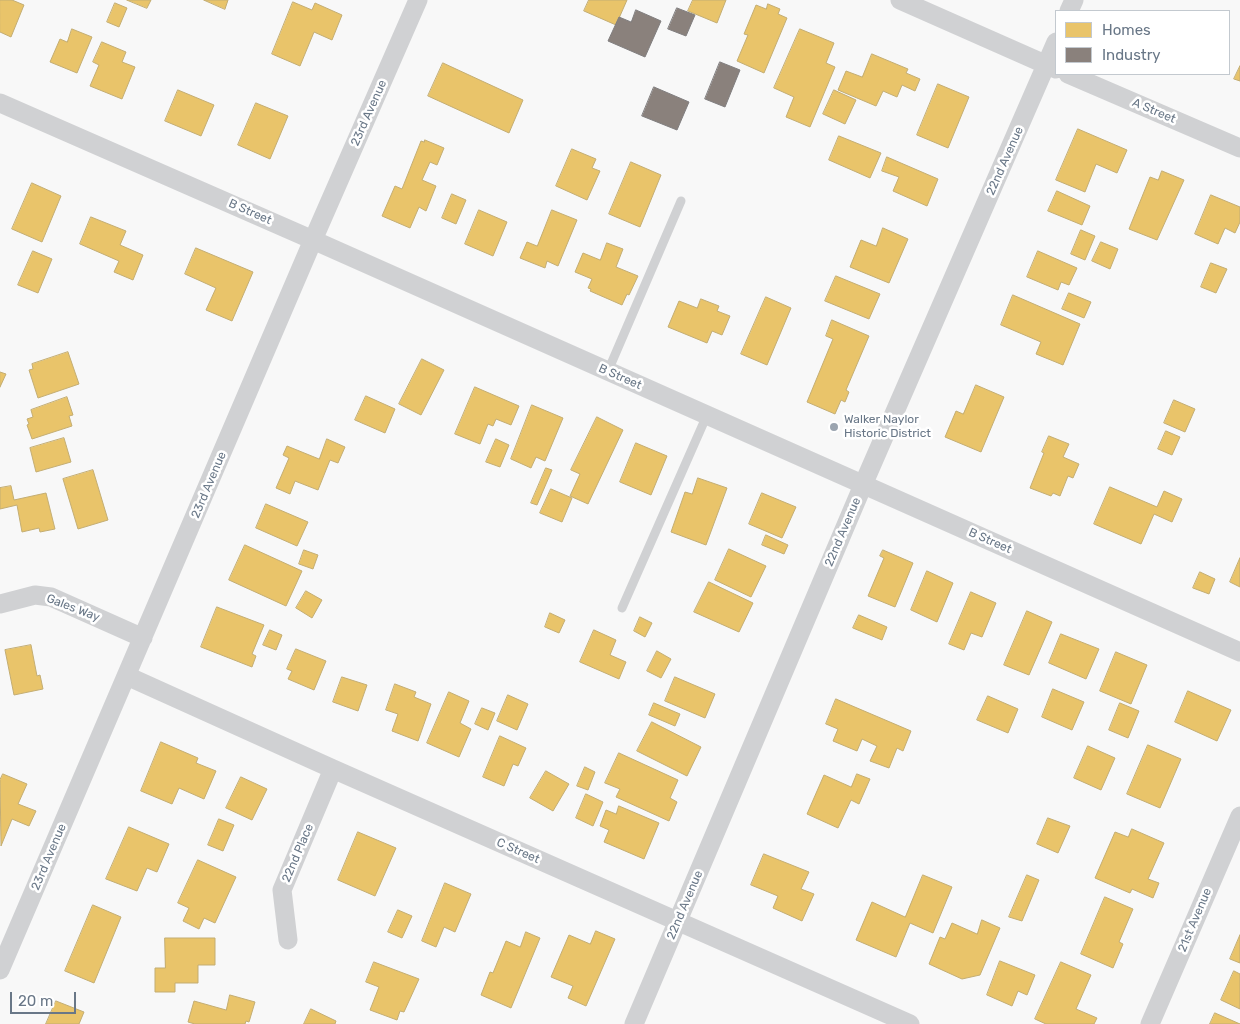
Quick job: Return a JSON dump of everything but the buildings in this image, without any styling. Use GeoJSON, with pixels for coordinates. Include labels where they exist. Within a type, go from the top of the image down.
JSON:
{"type":"FeatureCollection","features":[{"type":"Feature","properties":{"kind":"street","name":"23rd Avenue"},"geometry":{"type":"LineString","coordinates":[[0,970],[418,0]]}},
{"type":"Feature","properties":{"kind":"street"},"geometry":{"type":"LineString","coordinates":[[900,0],[1052,67]]}},
{"type":"Feature","properties":{"kind":"street","name":"22nd Avenue"},"geometry":{"type":"LineString","coordinates":[[634,1024],[863,485],[1052,67],[1055,48]]}},
{"type":"Feature","properties":{"kind":"street","name":"A Street"},"geometry":{"type":"LineString","coordinates":[[1070,75],[1240,148]]}},
{"type":"Feature","properties":{"kind":"street","name":"B Street"},"geometry":{"type":"LineString","coordinates":[[0,103],[1240,652]]}},
{"type":"Feature","properties":{"kind":"street","name":"Gales Way"},"geometry":{"type":"LineString","coordinates":[[0,604],[35,595],[51,597],[143,638]]}},
{"type":"Feature","properties":{"kind":"street","name":"C Street"},"geometry":{"type":"LineString","coordinates":[[127,676],[910,1024]]}},
{"type":"Feature","properties":{"kind":"street","name":"22nd Place"},"geometry":{"type":"LineString","coordinates":[[288,940],[282,890],[333,769]]}},
{"type":"Feature","properties":{"kind":"street","name":"21st Avenue"},"geometry":{"type":"LineString","coordinates":[[1150,1024],[1240,816]]}},
{"type":"Feature","properties":{"kind":"lane"},"geometry":{"type":"LineString","coordinates":[[608,371],[681,201]]}},
{"type":"Feature","properties":{"kind":"lane"},"geometry":{"type":"LineString","coordinates":[[622,608],[707,415]]}},
{"type":"Feature","properties":{"kind":"place","name":"Walker Naylor Historic District"},"geometry":{"type":"Point","coordinates":[834,427]}}]}
